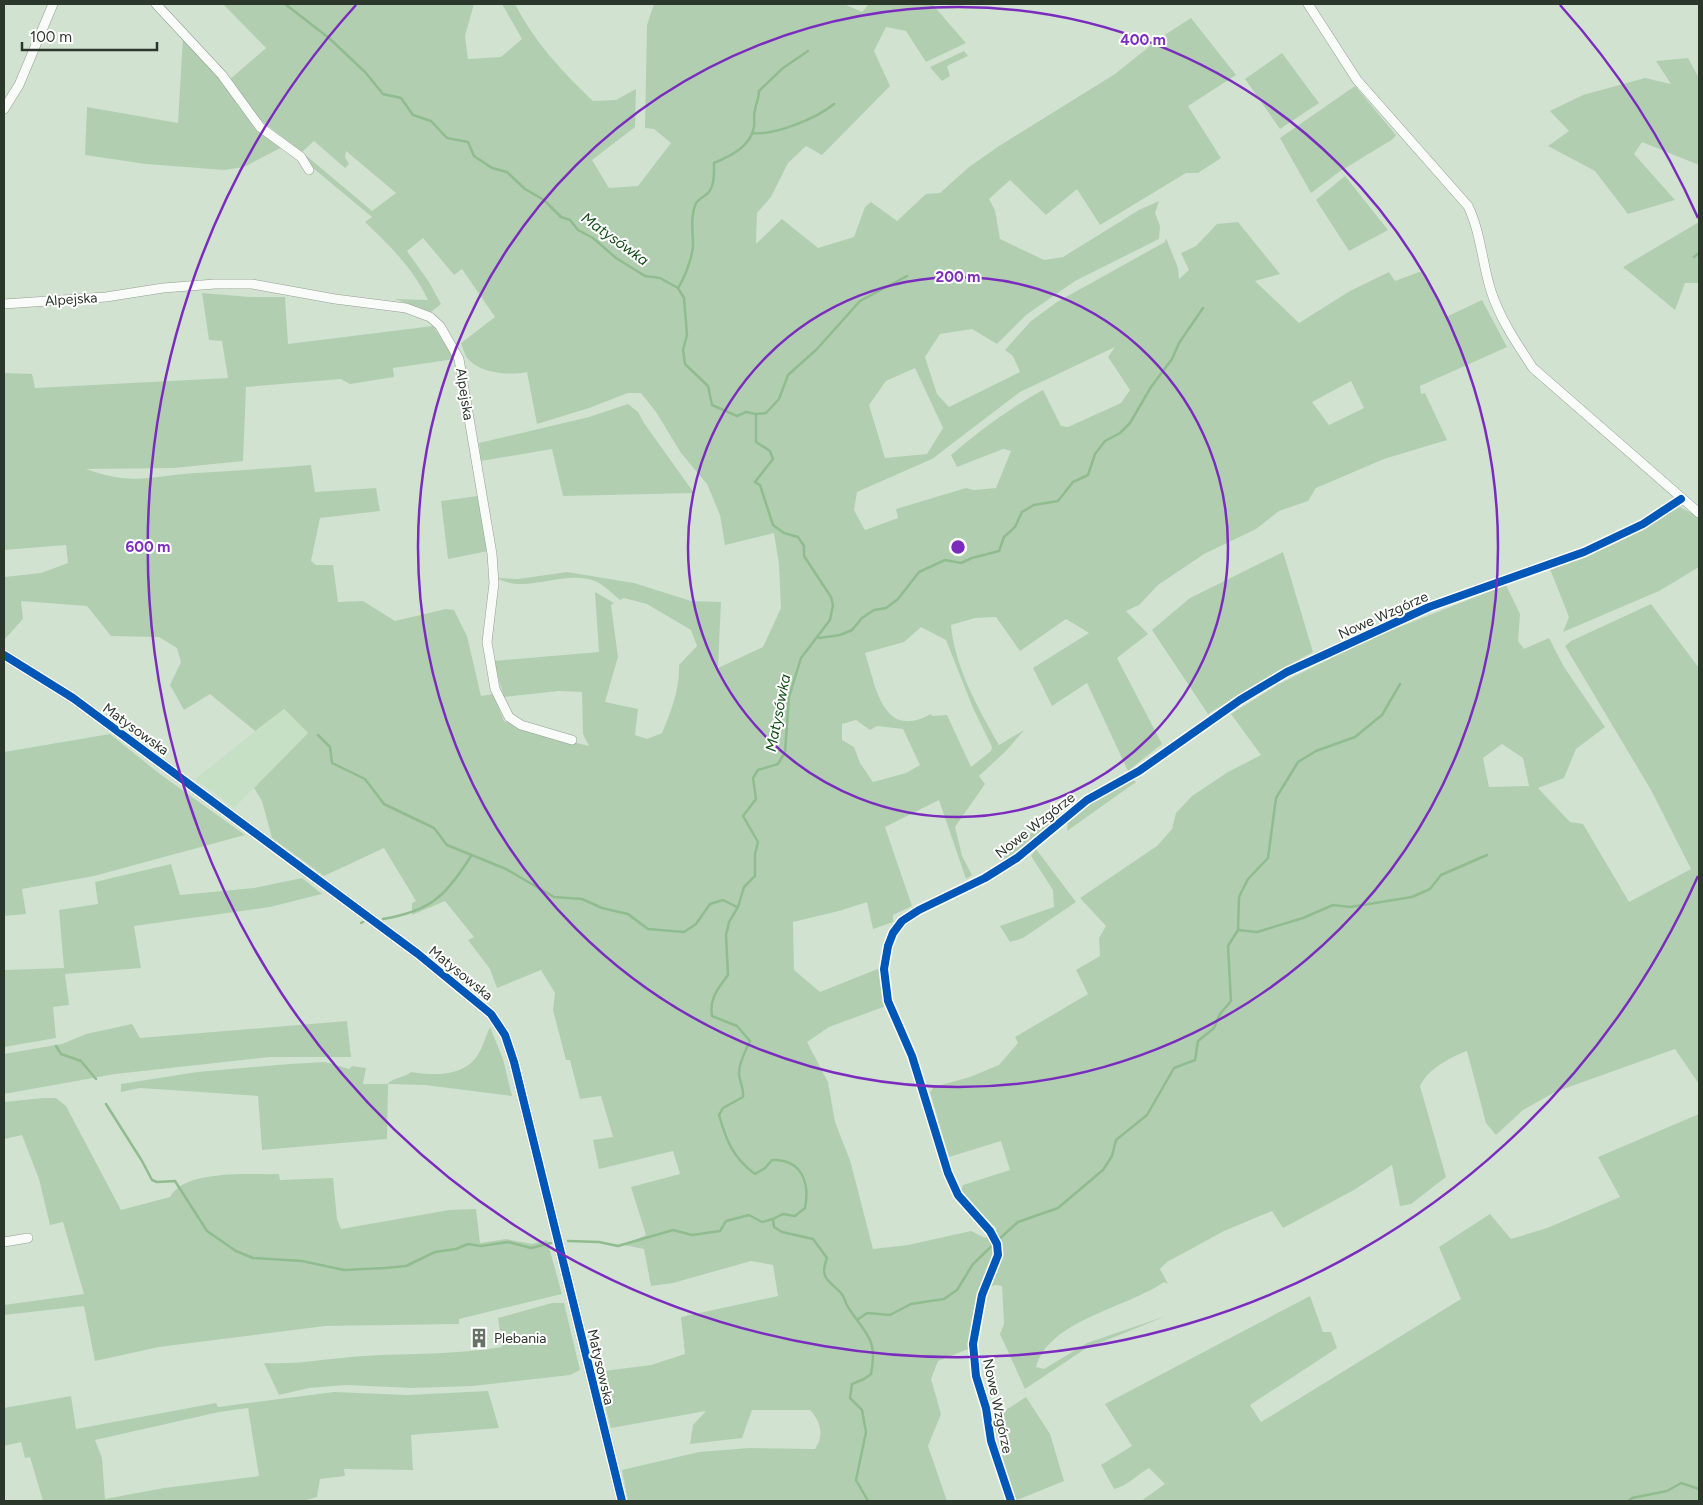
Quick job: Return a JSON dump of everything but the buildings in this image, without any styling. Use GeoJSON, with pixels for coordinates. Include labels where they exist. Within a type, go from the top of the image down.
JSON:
{"type":"FeatureCollection","features":[{"type":"Feature","properties":{"kind":"street"},"geometry":{"type":"LineString","coordinates":[[4,109],[19,85],[52,4]]}},
{"type":"Feature","properties":{"kind":"street"},"geometry":{"type":"LineString","coordinates":[[156,4],[222,75],[260,127],[301,157],[309,170]]}},
{"type":"Feature","properties":{"kind":"street"},"geometry":{"type":"LineString","coordinates":[[1308,4],[1357,80],[1468,206],[1476,226],[1491,292],[1513,339],[1533,368],[1699,513]]}},
{"type":"Feature","properties":{"kind":"street","name":"Alpejska"},"geometry":{"type":"LineString","coordinates":[[4,304],[106,297],[170,287],[252,284],[335,299],[406,308],[430,317],[449,338],[459,359],[492,554],[494,583],[487,642],[495,689],[510,717],[521,725],[572,740]]}},
{"type":"Feature","properties":{"kind":"street","name":"Nowe Wzgórze"},"geometry":{"type":"LineString","coordinates":[[1011,1501],[991,1441],[986,1408],[976,1376],[973,1344],[982,1295],[998,1255],[997,1244],[990,1231],[958,1195],[951,1180],[912,1056],[888,1001],[884,969],[888,946],[893,933],[902,921],[919,910],[985,878],[1017,858],[1088,800],[1138,771],[1240,700],[1287,672],[1429,607],[1584,552],[1643,524],[1682,499]]}},
{"type":"Feature","properties":{"kind":"street","name":"Matysowska"},"geometry":{"type":"LineString","coordinates":[[4,656],[73,698],[418,954],[480,1004],[499,1024],[514,1062],[622,1501]]}},
{"type":"Feature","properties":{"kind":"street"},"geometry":{"type":"LineString","coordinates":[[4,1242],[28,1238]]}},
{"type":"Feature","properties":{"kind":"shaded area"},"geometry":{"type":"Polygon","coordinates":[[[223,4],[474,4],[465,36],[468,59],[501,57],[522,39],[502,4],[515,4],[540,44],[593,101],[616,100],[636,89],[635,127],[592,160],[609,188],[638,186],[671,143],[654,129],[645,128],[647,25],[654,4],[844,4],[862,12],[869,4],[932,4],[966,43],[926,62],[906,31],[886,27],[874,51],[890,86],[822,155],[806,146],[788,163],[771,197],[757,213],[756,244],[782,219],[818,248],[854,237],[865,207],[871,202],[897,221],[926,194],[940,193],[969,167],[999,146],[1115,74],[1160,38],[1191,18],[1236,75],[1188,106],[1221,158],[1198,173],[1186,173],[1100,225],[1077,189],[1046,215],[1010,180],[989,199],[995,210],[1000,239],[1044,260],[1063,257],[1139,210],[1159,201],[1155,213],[1160,226],[1159,239],[1075,281],[1026,315],[997,344],[972,329],[940,334],[925,357],[937,394],[949,407],[1020,372],[1013,356],[1005,350],[1031,321],[1057,302],[1165,242],[1166,238],[1178,268],[1179,279],[1189,270],[1181,253],[1196,246],[1217,224],[1238,222],[1280,274],[1255,281],[1299,323],[1350,291],[1389,272],[1395,281],[1422,271],[1446,317],[1482,300],[1507,347],[1420,386],[1421,394],[1425,393],[1447,440],[1384,459],[1316,488],[1308,501],[1279,511],[1256,529],[1204,554],[1158,585],[1139,605],[1126,611],[1148,634],[1117,658],[1162,744],[1128,771],[1087,683],[1052,706],[1033,668],[1089,633],[1066,619],[1020,651],[996,617],[975,618],[951,625],[953,641],[962,672],[999,745],[1024,730],[1007,750],[979,776],[985,784],[955,827],[962,856],[972,875],[966,879],[939,800],[885,827],[912,906],[893,915],[893,922],[873,929],[867,902],[793,922],[794,970],[820,992],[880,968],[886,1006],[829,1027],[807,1042],[828,1082],[835,1122],[850,1160],[873,1249],[908,1245],[971,1231],[985,1238],[997,1229],[960,1193],[963,1185],[1010,1170],[1001,1141],[949,1157],[930,1092],[934,1087],[970,1077],[999,1065],[1018,1043],[1015,1037],[1088,994],[1076,970],[1100,956],[1099,938],[1106,926],[1080,898],[1157,846],[1172,829],[1176,813],[1192,796],[1228,772],[1261,755],[1231,714],[1277,685],[1374,637],[1506,585],[1520,614],[1518,641],[1524,649],[1549,638],[1564,667],[1605,727],[1576,749],[1564,778],[1538,788],[1570,822],[1583,824],[1629,902],[1691,869],[1651,790],[1565,646],[1571,641],[1651,604],[1699,668],[1699,1084],[1675,1049],[1555,1092],[1523,1110],[1496,1135],[1486,1123],[1467,1051],[1460,1054],[1434,1069],[1420,1086],[1446,1177],[1411,1204],[1400,1206],[1392,1165],[1354,1190],[1283,1228],[1272,1211],[1224,1231],[1167,1262],[1160,1269],[1168,1284],[1164,1282],[1072,1326],[1056,1338],[1044,1351],[1036,1367],[1044,1369],[1087,1343],[1166,1316],[1085,1349],[1025,1389],[1000,1334],[1004,1324],[1002,1286],[995,1285],[978,1292],[971,1324],[971,1348],[938,1361],[931,1379],[941,1414],[928,1446],[947,1501],[628,1501],[622,1470],[699,1452],[749,1448],[815,1449],[820,1439],[820,1428],[819,1423],[810,1410],[752,1410],[742,1438],[690,1444],[693,1425],[706,1411],[611,1428],[596,1372],[651,1365],[685,1354],[681,1317],[778,1296],[773,1265],[751,1261],[673,1283],[651,1286],[644,1249],[624,1245],[646,1235],[631,1187],[680,1174],[673,1151],[599,1169],[593,1140],[613,1137],[601,1096],[580,1099],[570,1060],[566,1060],[553,1010],[555,993],[541,970],[497,988],[490,969],[468,940],[474,937],[445,901],[412,915],[412,903],[416,901],[384,848],[324,876],[272,838],[262,801],[254,788],[308,733],[284,709],[255,731],[210,694],[184,710],[170,685],[181,662],[177,648],[159,637],[111,636],[87,606],[21,601],[23,619],[4,640],[4,577],[41,573],[68,563],[66,545],[4,550],[4,373],[32,374],[35,388],[228,378],[222,341],[209,340],[202,293],[250,297],[285,297],[288,344],[433,326],[455,359],[393,368],[394,377],[350,384],[341,379],[246,387],[243,461],[174,468],[86,469],[129,479],[311,465],[315,492],[376,488],[380,511],[320,518],[311,561],[316,565],[333,565],[338,602],[363,601],[395,621],[446,609],[454,610],[467,636],[481,696],[493,694],[504,721],[532,732],[589,746],[583,734],[582,692],[559,691],[504,697],[493,661],[599,652],[595,592],[614,603],[611,605],[618,657],[605,702],[638,709],[635,735],[647,739],[662,733],[672,708],[679,665],[697,646],[691,630],[647,604],[624,598],[620,600],[595,581],[583,578],[570,578],[520,584],[508,583],[497,578],[518,579],[567,572],[634,583],[691,601],[721,602],[718,668],[763,647],[781,608],[779,564],[774,533],[725,545],[720,515],[707,484],[681,453],[656,412],[641,393],[628,393],[589,408],[537,424],[527,372],[513,374],[489,371],[475,365],[464,353],[461,343],[495,317],[462,269],[454,275],[423,238],[407,251],[429,282],[441,304],[431,312],[395,299],[428,300],[408,268],[365,222],[372,217],[313,168],[302,152],[259,119],[229,80],[266,48],[223,4]],[[314,141],[302,152],[372,211],[396,193],[346,151],[345,157],[349,164],[345,168],[314,141]],[[1115,347],[1020,392],[932,459],[857,492],[854,510],[865,530],[898,518],[896,509],[966,488],[974,490],[996,488],[1011,451],[1003,449],[957,467],[951,455],[996,420],[1043,390],[1061,426],[1068,427],[1121,403],[1130,390],[1108,357],[1115,347]],[[915,368],[886,381],[869,405],[885,458],[927,454],[943,428],[915,368]],[[1351,381],[1312,402],[1329,425],[1364,408],[1351,381]],[[921,627],[904,642],[865,653],[878,694],[891,715],[902,720],[915,720],[931,714],[932,716],[947,715],[971,767],[991,751],[992,747],[973,708],[946,640],[921,627]],[[856,720],[842,724],[842,740],[854,747],[860,763],[873,782],[906,773],[920,765],[903,729],[877,726],[870,730],[856,720]],[[1502,744],[1483,758],[1489,787],[1529,786],[1523,758],[1502,744]]]}},
{"type":"Feature","properties":{"kind":"shaded area"},"geometry":{"type":"Polygon","coordinates":[[[183,37],[284,146],[244,167],[224,170],[146,164],[85,155],[87,107],[178,123],[183,37]]]}},
{"type":"Feature","properties":{"kind":"shaded area"},"geometry":{"type":"Polygon","coordinates":[[[964,51],[968,56],[947,66],[950,76],[942,81],[930,67],[964,51]]]}},
{"type":"Feature","properties":{"kind":"shaded area"},"geometry":{"type":"Polygon","coordinates":[[[1282,53],[1319,103],[1280,129],[1245,79],[1282,53]]]}},
{"type":"Feature","properties":{"kind":"shaded area"},"geometry":{"type":"Polygon","coordinates":[[[1688,58],[1699,78],[1699,165],[1642,142],[1634,154],[1675,200],[1628,214],[1595,171],[1548,146],[1569,131],[1550,111],[1583,95],[1645,78],[1671,84],[1656,61],[1688,58]]]}},
{"type":"Feature","properties":{"kind":"shaded area"},"geometry":{"type":"Polygon","coordinates":[[[1355,86],[1396,135],[1393,139],[1339,172],[1311,193],[1280,138],[1355,86]]]}},
{"type":"Feature","properties":{"kind":"shaded area"},"geometry":{"type":"Polygon","coordinates":[[[1345,176],[1388,230],[1349,251],[1316,200],[1345,176]]]}},
{"type":"Feature","properties":{"kind":"shaded area"},"geometry":{"type":"Polygon","coordinates":[[[1699,222],[1699,283],[1685,283],[1675,310],[1623,267],[1699,222]]]}},
{"type":"Feature","properties":{"kind":"shaded area"},"geometry":{"type":"Polygon","coordinates":[[[628,404],[638,412],[694,493],[563,496],[552,449],[481,461],[479,443],[589,417],[628,404]]]}},
{"type":"Feature","properties":{"kind":"shaded area"},"geometry":{"type":"Polygon","coordinates":[[[478,496],[488,551],[448,559],[441,501],[478,496]]]}},
{"type":"Feature","properties":{"kind":"shaded area"},"geometry":{"type":"Polygon","coordinates":[[[1680,507],[1699,517],[1699,567],[1659,591],[1563,632],[1569,617],[1550,569],[1680,507]]]}},
{"type":"Feature","properties":{"kind":"shaded area"},"geometry":{"type":"Polygon","coordinates":[[[1283,552],[1313,652],[1208,714],[1152,630],[1190,598],[1283,552]]]}},
{"type":"Feature","properties":{"kind":"shaded area"},"geometry":{"type":"Polygon","coordinates":[[[283,709],[308,733],[234,808],[195,779],[283,709]]]}},
{"type":"Feature","properties":{"kind":"shaded area"},"geometry":{"type":"Polygon","coordinates":[[[110,734],[160,774],[245,835],[94,876],[22,889],[26,914],[4,916],[4,752],[110,734]]]}},
{"type":"Feature","properties":{"kind":"shaded area"},"geometry":{"type":"Polygon","coordinates":[[[1132,779],[1136,782],[1067,831],[1068,821],[1086,806],[1132,779]]]}},
{"type":"Feature","properties":{"kind":"shaded area"},"geometry":{"type":"Polygon","coordinates":[[[1065,811],[1018,853],[1002,860],[1023,839],[1065,811]]]}},
{"type":"Feature","properties":{"kind":"shaded area"},"geometry":{"type":"Polygon","coordinates":[[[1036,849],[1076,902],[1023,938],[1010,942],[1000,926],[1054,907],[1053,890],[1031,856],[1036,849]]]}},
{"type":"Feature","properties":{"kind":"shaded area"},"geometry":{"type":"Polygon","coordinates":[[[171,864],[180,895],[254,888],[302,878],[322,894],[270,907],[134,926],[141,968],[65,974],[69,1005],[53,1007],[56,1038],[4,1047],[4,970],[64,968],[59,910],[98,904],[95,882],[171,864]]]}},
{"type":"Feature","properties":{"kind":"shaded area"},"geometry":{"type":"Polygon","coordinates":[[[347,1021],[351,1057],[270,1057],[115,1074],[4,1094],[4,1054],[62,1044],[86,1034],[132,1024],[140,1038],[347,1021]]]}},
{"type":"Feature","properties":{"kind":"shaded area"},"geometry":{"type":"Polygon","coordinates":[[[490,1027],[503,1059],[512,1096],[425,1085],[388,1084],[387,1139],[262,1150],[258,1096],[140,1088],[121,1092],[121,1084],[197,1072],[289,1064],[325,1062],[349,1069],[352,1066],[366,1068],[363,1084],[387,1084],[411,1072],[426,1074],[451,1073],[466,1067],[478,1055],[490,1027]]]}},
{"type":"Feature","properties":{"kind":"shaded area"},"geometry":{"type":"Polygon","coordinates":[[[56,1098],[66,1106],[121,1210],[170,1197],[178,1188],[189,1182],[219,1175],[279,1174],[280,1180],[333,1178],[337,1219],[341,1229],[449,1210],[476,1209],[480,1243],[506,1239],[532,1244],[547,1240],[562,1294],[459,1319],[459,1324],[325,1326],[159,1347],[95,1361],[84,1306],[4,1315],[4,1305],[84,1294],[63,1222],[50,1225],[39,1179],[22,1135],[4,1139],[4,1102],[56,1098]]]}},
{"type":"Feature","properties":{"kind":"shaded area"},"geometry":{"type":"Polygon","coordinates":[[[1699,1114],[1699,1501],[1141,1501],[1165,1484],[1149,1468],[1128,1483],[1114,1489],[1101,1465],[1132,1446],[1105,1404],[1310,1296],[1323,1332],[1331,1332],[1337,1348],[1250,1405],[1261,1422],[1461,1299],[1439,1247],[1490,1214],[1511,1239],[1547,1228],[1620,1197],[1598,1157],[1699,1114]]]}},
{"type":"Feature","properties":{"kind":"shaded area"},"geometry":{"type":"Polygon","coordinates":[[[552,1303],[564,1303],[580,1370],[570,1375],[473,1386],[412,1388],[346,1385],[309,1388],[279,1395],[264,1363],[289,1363],[364,1356],[450,1353],[502,1347],[498,1318],[552,1303]]]}},
{"type":"Feature","properties":{"kind":"shaded area"},"geometry":{"type":"Polygon","coordinates":[[[488,1391],[499,1428],[411,1435],[413,1470],[344,1469],[345,1476],[320,1479],[317,1497],[303,1501],[43,1501],[30,1457],[25,1458],[21,1442],[4,1446],[4,1408],[71,1396],[76,1429],[216,1403],[218,1407],[334,1392],[407,1395],[488,1391]],[[248,1408],[219,1412],[95,1440],[102,1458],[105,1499],[164,1488],[259,1476],[248,1408]]]}},
{"type":"Feature","properties":{"kind":"shaded area"},"geometry":{"type":"Polygon","coordinates":[[[1026,1397],[1050,1434],[1064,1481],[1015,1501],[992,1419],[1026,1397]]]}},
{"type":"Feature","properties":{"kind":"waterway","name":"Matysówka"},"geometry":{"type":"LineString","coordinates":[[285,4],[329,38],[365,72],[383,94],[401,98],[413,115],[431,121],[447,138],[468,142],[474,156],[492,168],[507,172],[525,189],[544,200],[561,217],[570,220],[578,230],[593,238],[616,258],[645,276],[660,278],[678,288],[684,298],[687,335],[683,350],[685,364],[708,386],[712,405],[737,416],[746,412],[756,414],[756,442],[770,451],[773,459],[755,482],[760,485],[773,525],[784,533],[798,537],[804,546],[804,556],[831,597],[833,605],[830,620],[801,658],[789,697],[785,752],[778,764],[758,770],[753,778],[756,799],[743,816],[758,842],[755,854],[755,876],[744,887],[738,907],[729,922],[726,935],[728,975],[715,994],[711,1010],[712,1016],[737,1026],[750,1041],[739,1069],[743,1097],[723,1108],[719,1115],[731,1148],[741,1162],[755,1174],[765,1168],[772,1160],[791,1164],[802,1174],[806,1190],[805,1208],[795,1216],[783,1214],[773,1219],[774,1227],[782,1232],[813,1239],[827,1258],[824,1270],[826,1278],[842,1295],[872,1344],[873,1362],[871,1374],[852,1384],[850,1398],[862,1410],[866,1432],[856,1480],[868,1501]]}},
{"type":"Feature","properties":{"kind":"waterway"},"geometry":{"type":"LineString","coordinates":[[678,288],[692,255],[692,218],[694,208],[696,203],[708,193],[712,186],[714,163],[733,154],[745,145],[754,127],[754,112],[759,91],[783,68],[808,51]]}},
{"type":"Feature","properties":{"kind":"waterway"},"geometry":{"type":"LineString","coordinates":[[752,133],[772,132],[795,125],[817,115],[834,104]]}},
{"type":"Feature","properties":{"kind":"waterway"},"geometry":{"type":"LineString","coordinates":[[1694,257],[1699,253]]}},
{"type":"Feature","properties":{"kind":"waterway"},"geometry":{"type":"LineString","coordinates":[[756,414],[766,413],[779,399],[788,375],[817,349],[860,301],[907,276]]}},
{"type":"Feature","properties":{"kind":"waterway"},"geometry":{"type":"LineString","coordinates":[[819,638],[840,635],[852,630],[862,618],[874,610],[886,608],[898,599],[919,572],[945,560],[961,563],[999,551],[1004,537],[1015,527],[1022,512],[1034,505],[1058,501],[1073,482],[1088,475],[1095,454],[1105,441],[1120,433],[1130,423],[1151,387],[1172,359],[1179,343],[1203,308]]}},
{"type":"Feature","properties":{"kind":"waterway"},"geometry":{"type":"LineString","coordinates":[[998,1240],[1018,1222],[1058,1208],[1103,1170],[1112,1156],[1116,1140],[1147,1115],[1174,1068],[1195,1060],[1198,1041],[1214,1028],[1220,1014],[1231,1001],[1228,946],[1238,930],[1239,897],[1248,879],[1268,858],[1276,798],[1298,762],[1316,751],[1355,737],[1382,715],[1400,684]]}},
{"type":"Feature","properties":{"kind":"waterway"},"geometry":{"type":"LineString","coordinates":[[318,735],[330,747],[332,763],[365,779],[384,804],[434,828],[447,845],[506,869],[554,897],[582,899],[602,908],[628,914],[648,929],[684,932],[696,924],[710,904],[723,900],[737,907]]}},
{"type":"Feature","properties":{"kind":"waterway"},"geometry":{"type":"LineString","coordinates":[[1238,930],[1257,932],[1303,918],[1333,905],[1350,907],[1412,897],[1430,889],[1441,875],[1487,855]]}},
{"type":"Feature","properties":{"kind":"waterway"},"geometry":{"type":"LineString","coordinates":[[383,919],[400,916],[425,906],[436,899],[453,882],[471,856]]}},
{"type":"Feature","properties":{"kind":"waterway"},"geometry":{"type":"LineString","coordinates":[[56,1046],[61,1054],[81,1061],[96,1079]]}},
{"type":"Feature","properties":{"kind":"waterway"},"geometry":{"type":"LineString","coordinates":[[106,1104],[152,1180],[157,1182],[175,1181],[207,1231],[236,1251],[253,1258],[302,1261],[344,1270],[385,1268],[406,1266],[435,1252],[456,1249],[468,1244],[481,1246],[508,1242],[531,1248],[551,1243]]}},
{"type":"Feature","properties":{"kind":"waterway"},"geometry":{"type":"LineString","coordinates":[[568,1241],[599,1242],[618,1246],[673,1230],[692,1235],[720,1231],[726,1221],[749,1215],[762,1222],[773,1219]]}},
{"type":"Feature","properties":{"kind":"waterway"},"geometry":{"type":"LineString","coordinates":[[857,1320],[867,1313],[890,1315],[911,1304],[944,1299],[957,1290],[973,1264],[994,1244]]}},
{"type":"Feature","properties":{"kind":"waterway"},"geometry":{"type":"LineString","coordinates":[[1629,1501],[1632,1498],[1667,1491],[1681,1483],[1699,1489]]}},
{"type":"Feature","properties":{"kind":"cycle path"},"geometry":{"type":"LineString","coordinates":[[1011,1501],[991,1441],[986,1408],[976,1376],[973,1344],[982,1295],[998,1255],[997,1244],[990,1231],[958,1195],[948,1173],[912,1056],[888,1001],[884,969],[888,946],[893,933],[902,921],[919,910],[985,878],[1017,858],[1087,800],[1139,771],[1240,700],[1287,672],[1429,607],[1584,552],[1643,524],[1681,499]]}},
{"type":"Feature","properties":{"kind":"cycle path"},"geometry":{"type":"LineString","coordinates":[[4,655],[73,698],[418,954],[491,1014],[505,1035],[514,1062],[622,1501]]}},
{"type":"Feature","properties":{"kind":"place","name":"Plebania"},"geometry":{"type":"Point","coordinates":[479,1338]}}]}
